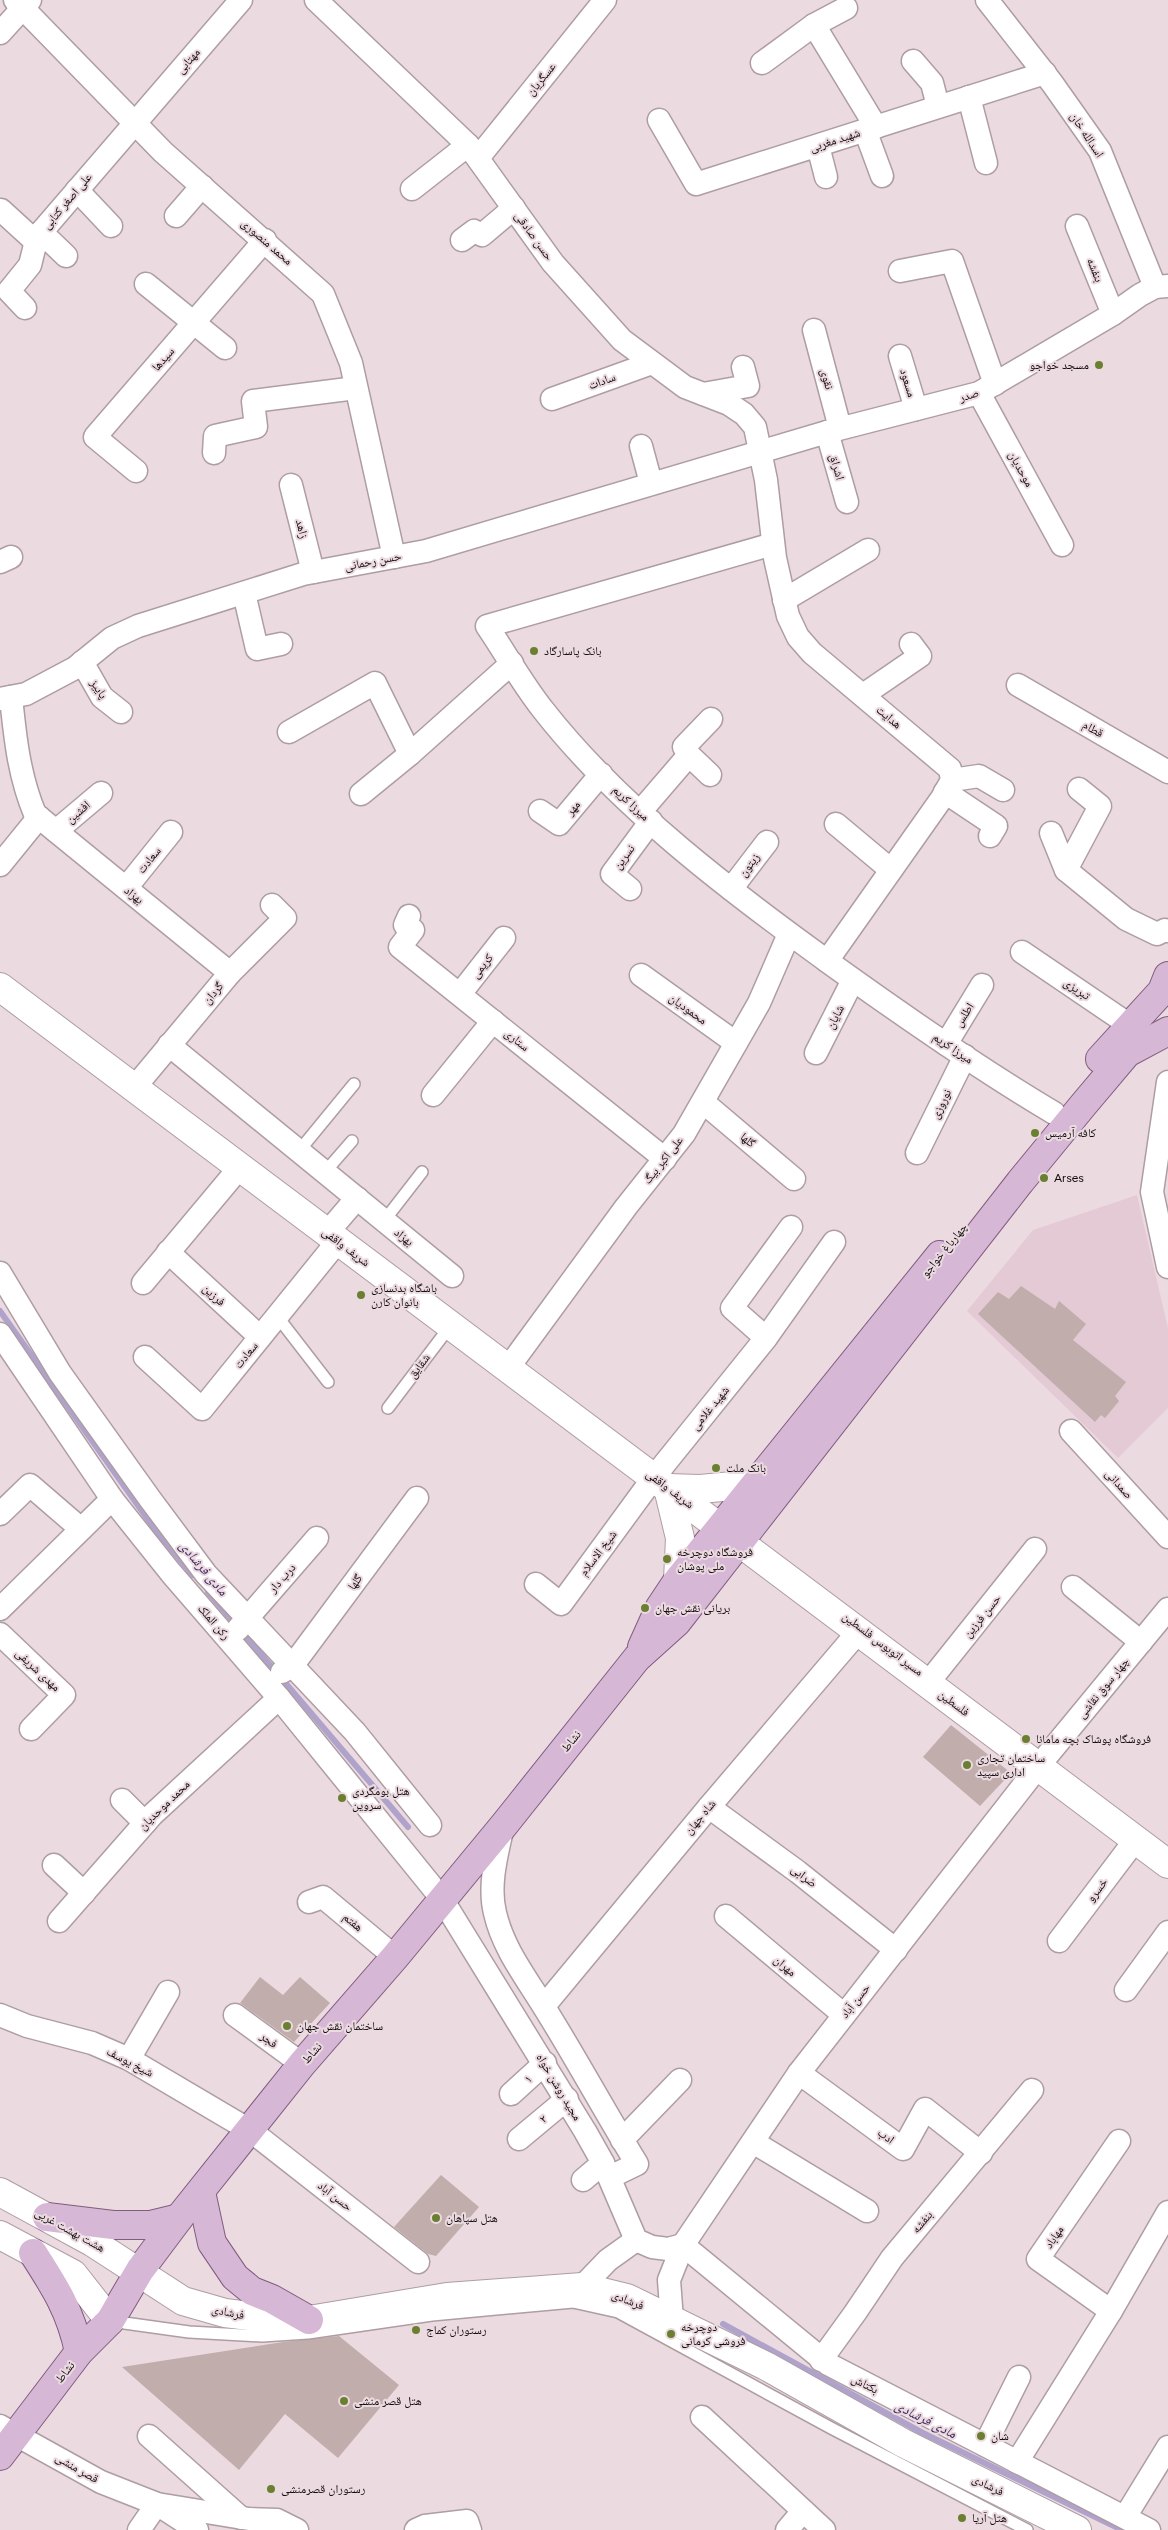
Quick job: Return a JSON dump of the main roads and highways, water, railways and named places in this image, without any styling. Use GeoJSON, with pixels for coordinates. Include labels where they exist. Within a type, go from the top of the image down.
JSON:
{"type":"FeatureCollection","features":[{"type":"Feature","properties":{"kind":"main road","name":"شریف واقفی"},"geometry":{"type":"LineString","coordinates":[[0,987],[730,1534]]}},
{"type":"Feature","properties":{"kind":"main road","name":"چهارباغ خواجو"},"geometry":{"type":"LineString","coordinates":[[730,1534],[755,1484],[1070,1092],[1131,1026],[1166,992]]}},
{"type":"Feature","properties":{"kind":"main road","name":"چهارباغ خواجو"},"geometry":{"type":"LineString","coordinates":[[730,1534],[1127,1053],[1168,1031]]}},
{"type":"Feature","properties":{"kind":"main road"},"geometry":{"type":"LineString","coordinates":[[678,1580],[680,1538],[661,1483],[700,1489],[755,1484]]}},
{"type":"Feature","properties":{"kind":"main road","name":"نشاط"},"geometry":{"type":"LineString","coordinates":[[637,1658],[660,1607],[678,1580],[730,1534]]}},
{"type":"Feature","properties":{"kind":"main road","name":"نشاط"},"geometry":{"type":"LineString","coordinates":[[0,2456],[9,2430],[110,2321],[140,2270],[302,2064],[395,1957],[504,1825],[637,1658],[677,1622],[730,1534]]}},
{"type":"Feature","properties":{"kind":"main road","name":"فلسطین"},"geometry":{"type":"LineString","coordinates":[[730,1534],[929,1681],[1168,1864]]}},
{"type":"Feature","properties":{"kind":"main road","name":"هشت بهشت غربی"},"geometry":{"type":"LineString","coordinates":[[0,2192],[140,2270]]}},
{"type":"Feature","properties":{"kind":"main road"},"geometry":{"type":"LineString","coordinates":[[201,2192],[212,2243],[235,2277],[252,2291],[272,2299],[309,2320]]}},
{"type":"Feature","properties":{"kind":"main road"},"geometry":{"type":"LineString","coordinates":[[47,2217],[113,2225],[150,2225],[179,2218]]}},
{"type":"Feature","properties":{"kind":"main road"},"geometry":{"type":"LineString","coordinates":[[0,2236],[72,2274],[110,2321]]}},
{"type":"Feature","properties":{"kind":"main road"},"geometry":{"type":"LineString","coordinates":[[72,2274],[85,2273],[94,2265],[97,2253],[92,2242]]}},
{"type":"Feature","properties":{"kind":"main road"},"geometry":{"type":"LineString","coordinates":[[33,2253],[56,2289],[73,2324],[80,2352]]}},
{"type":"Feature","properties":{"kind":"main road","name":"فرشادی"},"geometry":{"type":"LineString","coordinates":[[140,2270],[183,2301],[265,2318],[309,2320],[447,2297],[582,2287],[627,2298],[766,2366],[903,2443],[1077,2530]]}},
{"type":"Feature","properties":{"kind":"waterway","name":"مادی فرشادی"},"geometry":{"type":"LineString","coordinates":[[0,1311],[154,1528],[193,1575]]}},
{"type":"Feature","properties":{"kind":"waterway","name":"مادی فرشادی"},"geometry":{"type":"LineString","coordinates":[[208,1592],[408,1827]]}},
{"type":"Feature","properties":{"kind":"waterway","name":"مادی فرشادی"},"geometry":{"type":"LineString","coordinates":[[723,2324],[921,2432],[1122,2530]]}},
{"type":"Feature","properties":{"kind":"place","name":"مسجد خواجو"},"geometry":{"type":"Point","coordinates":[1099,365]}},
{"type":"Feature","properties":{"kind":"place","name":"بانک پاسارگاد"},"geometry":{"type":"Point","coordinates":[534,651]}},
{"type":"Feature","properties":{"kind":"place","name":"کافه آرمیس"},"geometry":{"type":"Point","coordinates":[1035,1133]}},
{"type":"Feature","properties":{"kind":"place","name":"Arses"},"geometry":{"type":"Point","coordinates":[1044,1178]}},
{"type":"Feature","properties":{"kind":"place","name":"باشگاه بدنسازی بانوان کارن"},"geometry":{"type":"Point","coordinates":[361,1295]}},
{"type":"Feature","properties":{"kind":"place","name":"بانک ملت"},"geometry":{"type":"Point","coordinates":[716,1468]}},
{"type":"Feature","properties":{"kind":"place","name":"فروشگاه دوچرخه ملی پوشان"},"geometry":{"type":"Point","coordinates":[667,1559]}},
{"type":"Feature","properties":{"kind":"place","name":"بریانی نقش جهان"},"geometry":{"type":"Point","coordinates":[645,1608]}},
{"type":"Feature","properties":{"kind":"place","name":"فروشگاه پوشاک بچه مامانا"},"geometry":{"type":"Point","coordinates":[1026,1739]}},
{"type":"Feature","properties":{"kind":"place","name":"ساختمان تجاری اداری سپید"},"geometry":{"type":"Point","coordinates":[967,1765]}},
{"type":"Feature","properties":{"kind":"place","name":"هتل بومگردی سروین"},"geometry":{"type":"Point","coordinates":[342,1798]}},
{"type":"Feature","properties":{"kind":"place","name":"ساختمان نقش جهان"},"geometry":{"type":"Point","coordinates":[287,2026]}},
{"type":"Feature","properties":{"kind":"place","name":"هتل سپاهان"},"geometry":{"type":"Point","coordinates":[436,2218]}},
{"type":"Feature","properties":{"kind":"place","name":"رستوران کماج"},"geometry":{"type":"Point","coordinates":[416,2330]}},
{"type":"Feature","properties":{"kind":"place","name":"دوچرخه فروشی کرمانی"},"geometry":{"type":"Point","coordinates":[671,2334]}},
{"type":"Feature","properties":{"kind":"place","name":"هتل قصر منشی"},"geometry":{"type":"Point","coordinates":[344,2401]}},
{"type":"Feature","properties":{"kind":"place","name":"شان"},"geometry":{"type":"Point","coordinates":[981,2436]}},
{"type":"Feature","properties":{"kind":"place","name":"رستوران قصرمنشی"},"geometry":{"type":"Point","coordinates":[271,2489]}},
{"type":"Feature","properties":{"kind":"place","name":"هتل آریا"},"geometry":{"type":"Point","coordinates":[962,2518]}}]}
